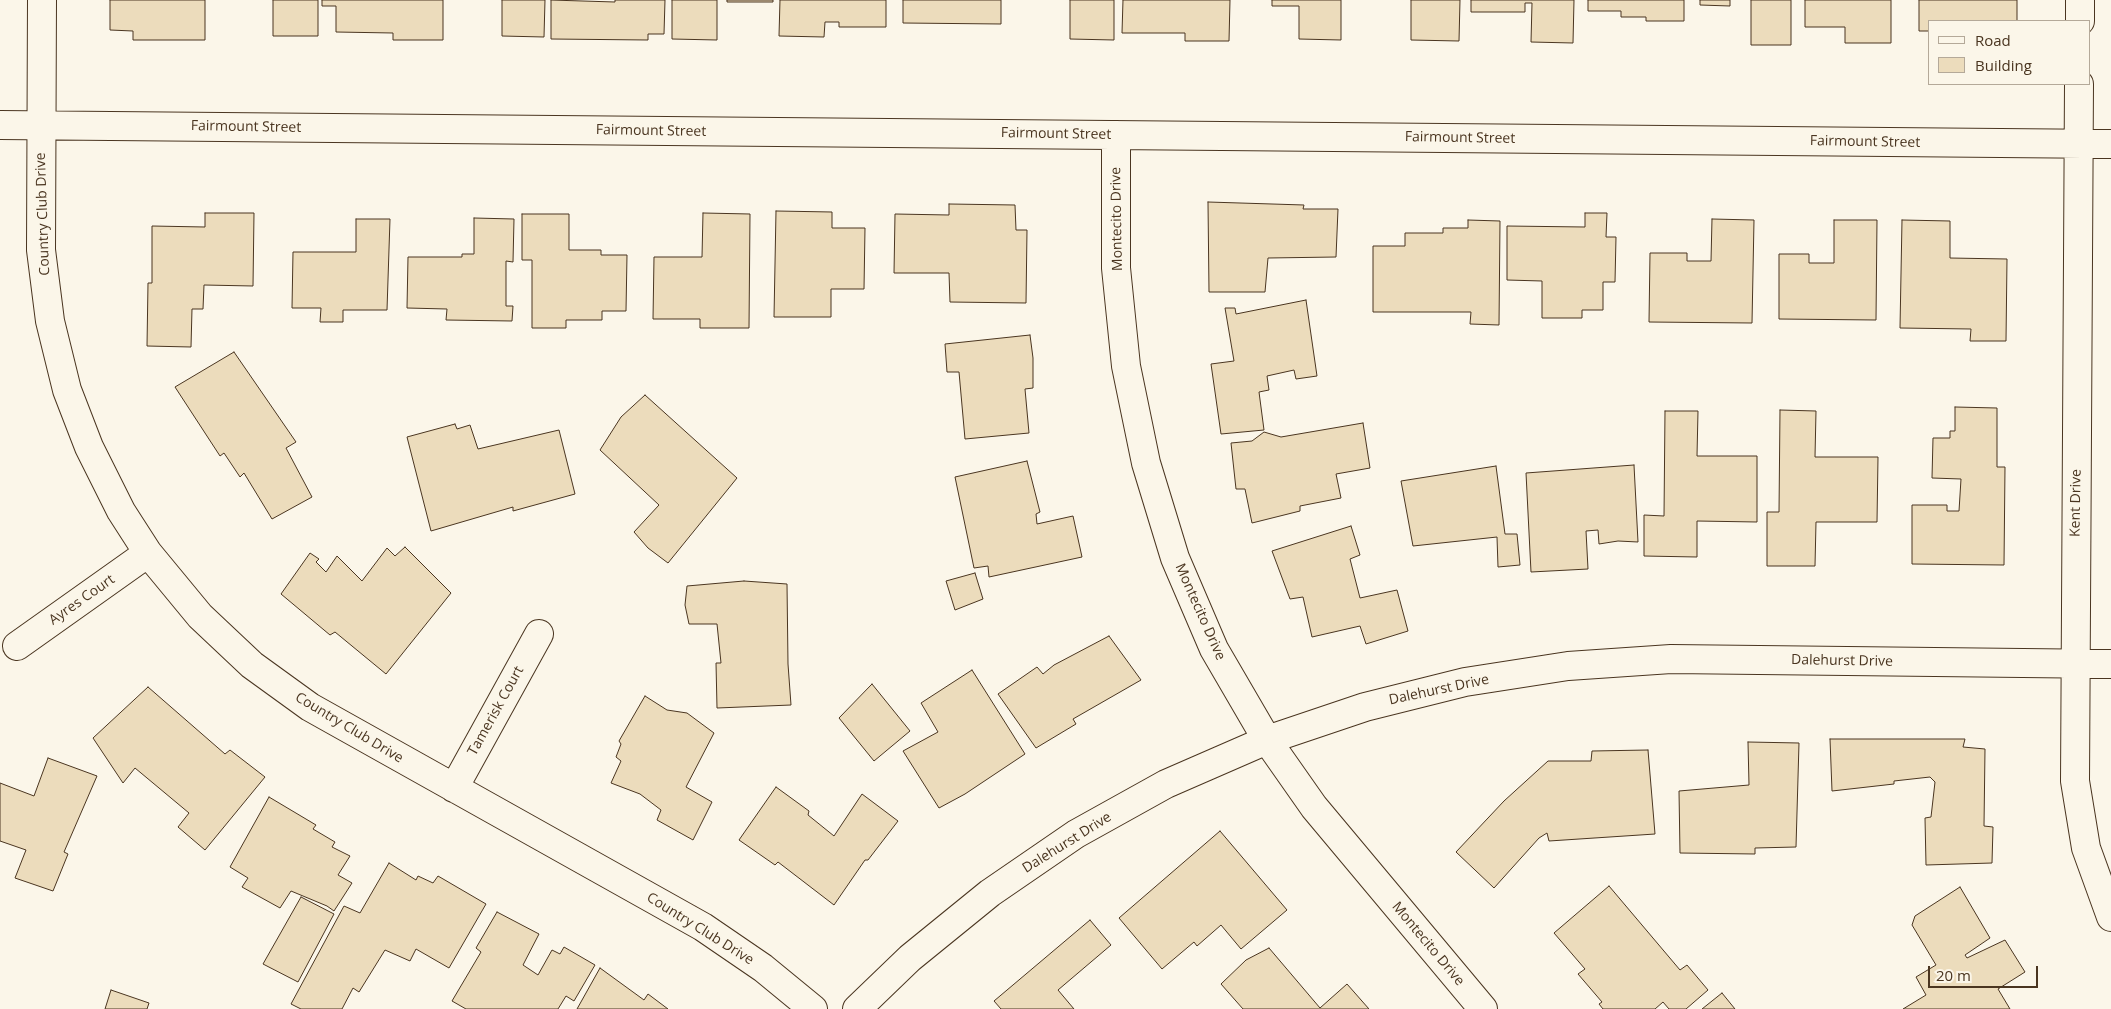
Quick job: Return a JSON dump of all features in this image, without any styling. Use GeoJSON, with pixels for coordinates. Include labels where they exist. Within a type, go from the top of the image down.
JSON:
{"type":"FeatureCollection","features":[{"type":"Feature","properties":{"kind":"street","name":"Country Club Drive"},"geometry":{"type":"LineString","coordinates":[[42,0],[42,250],[50,321],[67,390],[89,447],[121,511],[148,553],[200,616],[252,665],[310,707],[703,927],[763,968],[813,1009]]}},
{"type":"Feature","properties":{"kind":"street"},"geometry":{"type":"LineString","coordinates":[[2080,0],[2080,20]]}},
{"type":"Feature","properties":{"kind":"street","name":"Kent Drive"},"geometry":{"type":"LineString","coordinates":[[2079,85],[2074,663],[2075,781],[2086,848],[2111,917]]}},
{"type":"Feature","properties":{"kind":"street","name":"Fairmount Street"},"geometry":{"type":"LineString","coordinates":[[0,125],[2111,144]]}},
{"type":"Feature","properties":{"kind":"street","name":"Montecito Drive"},"geometry":{"type":"LineString","coordinates":[[1116,135],[1117,278],[1126,366],[1146,464],[1175,558],[1210,640],[1267,740],[1314,807],[1483,1009]]}},
{"type":"Feature","properties":{"kind":"street","name":"Ayres Court"},"geometry":{"type":"LineString","coordinates":[[17,646],[148,553]]}},
{"type":"Feature","properties":{"kind":"street","name":"Tamerisk Court"},"geometry":{"type":"LineString","coordinates":[[454,788],[539,634]]}},
{"type":"Feature","properties":{"kind":"street","name":"Dalehurst Drive"},"geometry":{"type":"LineString","coordinates":[[857,1009],[910,958],[990,893],[1076,834],[1166,784],[1267,740],[1364,707],[1465,682],[1568,666],[1671,660],[2111,664]]}},
{"type":"Feature","properties":{"kind":"building"},"geometry":{"type":"Polygon","coordinates":[[[110,0],[205,0],[205,40],[133,40],[133,31],[110,30],[110,0]]]}},
{"type":"Feature","properties":{"kind":"building"},"geometry":{"type":"Polygon","coordinates":[[[273,0],[318,0],[318,36],[273,36],[273,0]]]}},
{"type":"Feature","properties":{"kind":"building"},"geometry":{"type":"Polygon","coordinates":[[[322,0],[443,0],[443,40],[393,40],[393,33],[336,32],[336,6],[322,6],[322,0]]]}},
{"type":"Feature","properties":{"kind":"building"},"geometry":{"type":"Polygon","coordinates":[[[502,0],[545,0],[544,37],[502,36],[502,0]]]}},
{"type":"Feature","properties":{"kind":"building"},"geometry":{"type":"Polygon","coordinates":[[[551,0],[615,2],[615,0],[665,0],[664,34],[648,34],[648,40],[551,39],[551,0]]]}},
{"type":"Feature","properties":{"kind":"building"},"geometry":{"type":"Polygon","coordinates":[[[672,0],[717,0],[717,40],[672,39],[672,0]]]}},
{"type":"Feature","properties":{"kind":"building"},"geometry":{"type":"Polygon","coordinates":[[[727,0],[773,0],[773,2],[727,2],[727,0]]]}},
{"type":"Feature","properties":{"kind":"building"},"geometry":{"type":"Polygon","coordinates":[[[780,0],[886,0],[886,27],[839,27],[839,22],[825,22],[824,37],[779,36],[780,0]]]}},
{"type":"Feature","properties":{"kind":"building"},"geometry":{"type":"Polygon","coordinates":[[[903,0],[1001,0],[1001,24],[903,23],[903,0]]]}},
{"type":"Feature","properties":{"kind":"building"},"geometry":{"type":"Polygon","coordinates":[[[1070,0],[1114,0],[1114,40],[1070,39],[1070,0]]]}},
{"type":"Feature","properties":{"kind":"building"},"geometry":{"type":"Polygon","coordinates":[[[1123,0],[1230,0],[1229,41],[1185,41],[1185,33],[1122,33],[1123,0]]]}},
{"type":"Feature","properties":{"kind":"building"},"geometry":{"type":"Polygon","coordinates":[[[1272,0],[1341,0],[1341,40],[1299,39],[1299,6],[1272,6],[1272,0]]]}},
{"type":"Feature","properties":{"kind":"building"},"geometry":{"type":"Polygon","coordinates":[[[1411,0],[1460,0],[1459,41],[1411,40],[1411,0]]]}},
{"type":"Feature","properties":{"kind":"building"},"geometry":{"type":"Polygon","coordinates":[[[1471,0],[1574,0],[1573,43],[1531,42],[1532,3],[1525,3],[1525,12],[1471,12],[1471,0]]]}},
{"type":"Feature","properties":{"kind":"building"},"geometry":{"type":"Polygon","coordinates":[[[1588,0],[1684,0],[1684,21],[1646,21],[1646,17],[1621,17],[1621,11],[1588,11],[1588,0]]]}},
{"type":"Feature","properties":{"kind":"building"},"geometry":{"type":"Polygon","coordinates":[[[1700,0],[1730,0],[1730,6],[1700,5],[1700,0]]]}},
{"type":"Feature","properties":{"kind":"building"},"geometry":{"type":"Polygon","coordinates":[[[1751,0],[1791,0],[1791,45],[1751,45],[1751,0]]]}},
{"type":"Feature","properties":{"kind":"building"},"geometry":{"type":"Polygon","coordinates":[[[1805,0],[1891,0],[1891,43],[1845,43],[1845,27],[1805,27],[1805,0]]]}},
{"type":"Feature","properties":{"kind":"building"},"geometry":{"type":"Polygon","coordinates":[[[1919,0],[2017,0],[2017,20],[1928,20],[1928,31],[1919,31],[1919,0]]]}},
{"type":"Feature","properties":{"kind":"building"},"geometry":{"type":"Polygon","coordinates":[[[1208,202],[1304,205],[1303,209],[1338,209],[1336,257],[1268,258],[1265,292],[1209,292],[1208,202]]]}},
{"type":"Feature","properties":{"kind":"building"},"geometry":{"type":"Polygon","coordinates":[[[949,204],[1015,205],[1016,230],[1027,230],[1026,303],[950,302],[949,273],[894,273],[895,214],[949,215],[949,204]]]}},
{"type":"Feature","properties":{"kind":"building"},"geometry":{"type":"Polygon","coordinates":[[[776,211],[832,212],[832,228],[865,228],[864,289],[831,289],[831,317],[774,317],[776,211]]]}},
{"type":"Feature","properties":{"kind":"building"},"geometry":{"type":"Polygon","coordinates":[[[205,213],[254,213],[253,286],[204,285],[203,309],[192,309],[191,347],[147,346],[148,283],[152,283],[152,226],[205,227],[205,213]]]}},
{"type":"Feature","properties":{"kind":"building"},"geometry":{"type":"Polygon","coordinates":[[[703,213],[750,214],[749,328],[700,328],[700,319],[653,319],[654,257],[702,257],[703,213]]]}},
{"type":"Feature","properties":{"kind":"building"},"geometry":{"type":"Polygon","coordinates":[[[1585,213],[1607,213],[1606,237],[1616,237],[1615,282],[1603,282],[1603,310],[1582,310],[1582,318],[1542,318],[1542,281],[1507,280],[1507,226],[1585,227],[1585,213]]]}},
{"type":"Feature","properties":{"kind":"building"},"geometry":{"type":"Polygon","coordinates":[[[522,214],[569,214],[569,250],[601,250],[601,255],[627,255],[626,311],[602,311],[602,320],[566,320],[566,328],[532,328],[532,260],[522,260],[522,214]]]}},
{"type":"Feature","properties":{"kind":"building"},"geometry":{"type":"Polygon","coordinates":[[[474,218],[514,219],[513,262],[506,261],[506,306],[513,306],[512,321],[446,320],[447,309],[407,308],[408,257],[462,257],[462,254],[474,254],[474,218]]]}},
{"type":"Feature","properties":{"kind":"building"},"geometry":{"type":"Polygon","coordinates":[[[356,219],[390,219],[387,310],[343,310],[343,322],[320,322],[321,308],[292,308],[293,252],[356,252],[356,219]]]}},
{"type":"Feature","properties":{"kind":"building"},"geometry":{"type":"Polygon","coordinates":[[[1712,219],[1754,220],[1752,323],[1649,322],[1650,253],[1687,253],[1687,261],[1711,261],[1712,219]]]}},
{"type":"Feature","properties":{"kind":"building"},"geometry":{"type":"Polygon","coordinates":[[[1468,220],[1500,221],[1499,325],[1470,324],[1471,312],[1373,312],[1373,246],[1405,246],[1405,233],[1443,233],[1443,228],[1468,228],[1468,220]]]}},
{"type":"Feature","properties":{"kind":"building"},"geometry":{"type":"Polygon","coordinates":[[[1834,220],[1877,220],[1876,320],[1779,319],[1779,254],[1809,254],[1809,263],[1834,263],[1834,220]]]}},
{"type":"Feature","properties":{"kind":"building"},"geometry":{"type":"Polygon","coordinates":[[[1902,220],[1950,221],[1950,258],[2007,259],[2006,341],[1970,341],[1971,329],[1900,328],[1902,220]]]}},
{"type":"Feature","properties":{"kind":"building"},"geometry":{"type":"Polygon","coordinates":[[[1306,300],[1317,376],[1296,379],[1294,370],[1267,376],[1269,390],[1259,392],[1264,430],[1221,434],[1211,364],[1234,361],[1225,308],[1235,308],[1236,314],[1306,300]]]}},
{"type":"Feature","properties":{"kind":"building"},"geometry":{"type":"Polygon","coordinates":[[[1030,335],[1033,358],[1033,388],[1025,389],[1029,433],[965,439],[959,372],[947,372],[945,344],[1030,335]]]}},
{"type":"Feature","properties":{"kind":"building"},"geometry":{"type":"Polygon","coordinates":[[[234,352],[296,442],[286,448],[312,497],[272,519],[244,473],[240,477],[224,453],[220,456],[175,387],[234,352]]]}},
{"type":"Feature","properties":{"kind":"building"},"geometry":{"type":"Polygon","coordinates":[[[645,395],[737,478],[668,563],[648,548],[634,532],[659,505],[600,450],[621,417],[645,395]]]}},
{"type":"Feature","properties":{"kind":"building"},"geometry":{"type":"Polygon","coordinates":[[[1955,407],[1997,408],[1997,467],[2005,467],[2004,565],[1912,564],[1912,505],[1947,505],[1947,511],[1959,511],[1961,479],[1932,478],[1933,438],[1950,438],[1950,431],[1955,431],[1955,407]]]}},
{"type":"Feature","properties":{"kind":"building"},"geometry":{"type":"Polygon","coordinates":[[[1780,410],[1816,411],[1815,457],[1878,457],[1877,522],[1816,522],[1815,566],[1767,566],[1767,512],[1779,512],[1780,410]]]}},
{"type":"Feature","properties":{"kind":"building"},"geometry":{"type":"Polygon","coordinates":[[[1665,411],[1698,411],[1697,456],[1757,456],[1757,522],[1697,521],[1697,557],[1644,556],[1644,515],[1664,516],[1665,411]]]}},
{"type":"Feature","properties":{"kind":"building"},"geometry":{"type":"Polygon","coordinates":[[[1363,423],[1370,468],[1336,474],[1341,498],[1300,506],[1300,511],[1252,523],[1245,489],[1236,489],[1231,443],[1252,441],[1264,432],[1281,437],[1363,423]]]}},
{"type":"Feature","properties":{"kind":"building"},"geometry":{"type":"Polygon","coordinates":[[[455,424],[457,429],[470,425],[478,449],[559,430],[575,494],[513,511],[513,507],[431,531],[407,437],[455,424]]]}},
{"type":"Feature","properties":{"kind":"building"},"geometry":{"type":"Polygon","coordinates":[[[1027,461],[1040,512],[1036,514],[1037,524],[1073,516],[1082,557],[989,577],[988,566],[974,568],[955,477],[1027,461]]]}},
{"type":"Feature","properties":{"kind":"building"},"geometry":{"type":"Polygon","coordinates":[[[1634,465],[1638,542],[1618,541],[1599,544],[1598,530],[1586,531],[1588,569],[1531,572],[1526,473],[1634,465]]]}},
{"type":"Feature","properties":{"kind":"building"},"geometry":{"type":"Polygon","coordinates":[[[1496,466],[1505,534],[1517,534],[1520,565],[1498,567],[1497,537],[1413,546],[1401,481],[1496,466]]]}},
{"type":"Feature","properties":{"kind":"building"},"geometry":{"type":"Polygon","coordinates":[[[1351,526],[1360,555],[1350,559],[1360,598],[1397,590],[1408,631],[1366,644],[1360,626],[1312,637],[1303,597],[1290,599],[1272,551],[1351,526]]]}},
{"type":"Feature","properties":{"kind":"building"},"geometry":{"type":"Polygon","coordinates":[[[405,547],[451,593],[386,674],[335,632],[330,635],[281,594],[310,553],[319,559],[316,562],[326,572],[337,556],[362,581],[387,548],[395,556],[405,547]]]}},
{"type":"Feature","properties":{"kind":"building"},"geometry":{"type":"Polygon","coordinates":[[[975,573],[983,599],[955,610],[946,581],[975,573]]]}},
{"type":"Feature","properties":{"kind":"building"},"geometry":{"type":"Polygon","coordinates":[[[744,581],[787,584],[788,664],[791,705],[717,708],[716,663],[721,663],[717,624],[689,624],[685,605],[687,586],[744,581]]]}},
{"type":"Feature","properties":{"kind":"building"},"geometry":{"type":"Polygon","coordinates":[[[1109,636],[1141,680],[1073,719],[1076,724],[1036,748],[998,694],[1037,667],[1043,674],[1054,665],[1109,636]]]}},
{"type":"Feature","properties":{"kind":"building"},"geometry":{"type":"Polygon","coordinates":[[[972,670],[1025,754],[965,794],[939,808],[903,751],[938,732],[921,703],[972,670]]]}},
{"type":"Feature","properties":{"kind":"building"},"geometry":{"type":"Polygon","coordinates":[[[872,684],[910,731],[874,761],[839,718],[872,684]]]}},
{"type":"Feature","properties":{"kind":"building"},"geometry":{"type":"Polygon","coordinates":[[[148,687],[225,754],[230,750],[265,777],[205,850],[178,827],[189,813],[135,768],[123,783],[93,738],[148,687]]]}},
{"type":"Feature","properties":{"kind":"building"},"geometry":{"type":"Polygon","coordinates":[[[645,696],[667,710],[687,713],[714,733],[686,787],[712,802],[693,840],[657,820],[661,810],[640,794],[611,783],[621,761],[616,757],[621,744],[619,741],[645,696]]]}},
{"type":"Feature","properties":{"kind":"building"},"geometry":{"type":"Polygon","coordinates":[[[1830,739],[1965,739],[1963,747],[1985,749],[1984,826],[1993,827],[1992,863],[1926,865],[1925,818],[1931,817],[1935,782],[1930,777],[1894,781],[1894,784],[1832,791],[1830,739]]]}},
{"type":"Feature","properties":{"kind":"building"},"geometry":{"type":"Polygon","coordinates":[[[1748,742],[1799,743],[1796,847],[1755,848],[1755,854],[1680,853],[1679,791],[1749,785],[1748,742]]]}},
{"type":"Feature","properties":{"kind":"building"},"geometry":{"type":"Polygon","coordinates":[[[1648,750],[1655,834],[1549,841],[1547,833],[1539,838],[1494,888],[1456,852],[1504,801],[1548,761],[1591,761],[1592,751],[1648,750]]]}},
{"type":"Feature","properties":{"kind":"building"},"geometry":{"type":"Polygon","coordinates":[[[48,758],[97,776],[64,852],[68,854],[53,891],[15,878],[26,850],[0,841],[0,783],[34,796],[48,758]]]}},
{"type":"Feature","properties":{"kind":"building"},"geometry":{"type":"Polygon","coordinates":[[[776,787],[809,811],[808,815],[834,836],[862,794],[898,821],[868,860],[865,860],[834,905],[778,862],[775,865],[739,840],[776,787]]]}},
{"type":"Feature","properties":{"kind":"building"},"geometry":{"type":"Polygon","coordinates":[[[269,797],[316,825],[313,829],[335,842],[332,847],[350,856],[338,875],[352,883],[334,911],[327,906],[291,891],[280,908],[242,887],[248,878],[230,867],[269,797]]]}},
{"type":"Feature","properties":{"kind":"building"},"geometry":{"type":"Polygon","coordinates":[[[1220,831],[1287,910],[1241,949],[1221,925],[1197,946],[1194,942],[1162,969],[1119,918],[1220,831]]]}},
{"type":"Feature","properties":{"kind":"building"},"geometry":{"type":"Polygon","coordinates":[[[389,863],[416,880],[418,876],[433,883],[438,876],[486,904],[449,968],[416,949],[410,961],[385,950],[359,992],[353,988],[342,1009],[301,1009],[291,1004],[344,906],[360,913],[389,863]]]}},
{"type":"Feature","properties":{"kind":"building"},"geometry":{"type":"Polygon","coordinates":[[[1609,886],[1680,970],[1687,965],[1708,990],[1686,1009],[1669,1009],[1663,1002],[1655,1009],[1603,1009],[1599,1004],[1602,1002],[1578,974],[1585,969],[1554,933],[1609,886]]]}},
{"type":"Feature","properties":{"kind":"building"},"geometry":{"type":"Polygon","coordinates":[[[1960,887],[1990,938],[1965,955],[1967,958],[2005,940],[2025,972],[1998,989],[2010,1009],[1903,1009],[1926,995],[1916,977],[1936,965],[1912,925],[1915,916],[1960,887]]]}},
{"type":"Feature","properties":{"kind":"building"},"geometry":{"type":"Polygon","coordinates":[[[301,897],[334,914],[298,982],[263,964],[301,897]]]}},
{"type":"Feature","properties":{"kind":"building"},"geometry":{"type":"Polygon","coordinates":[[[497,912],[539,934],[523,965],[538,975],[552,950],[560,954],[564,947],[595,965],[574,1001],[566,996],[558,1009],[466,1009],[452,1001],[481,952],[476,948],[497,912]]]}},
{"type":"Feature","properties":{"kind":"building"},"geometry":{"type":"Polygon","coordinates":[[[1090,920],[1111,945],[1058,990],[1074,1009],[1001,1009],[994,1001],[1090,920]]]}},
{"type":"Feature","properties":{"kind":"building"},"geometry":{"type":"Polygon","coordinates":[[[1269,948],[1320,1008],[1347,984],[1369,1009],[1243,1009],[1221,984],[1246,960],[1269,948]]]}},
{"type":"Feature","properties":{"kind":"building"},"geometry":{"type":"Polygon","coordinates":[[[600,968],[644,1000],[648,994],[668,1009],[577,1009],[600,968]]]}},
{"type":"Feature","properties":{"kind":"building"},"geometry":{"type":"Polygon","coordinates":[[[111,990],[149,1003],[147,1009],[105,1009],[111,990]]]}},
{"type":"Feature","properties":{"kind":"building"},"geometry":{"type":"Polygon","coordinates":[[[1722,993],[1735,1009],[1702,1009],[1722,993]]]}}]}
